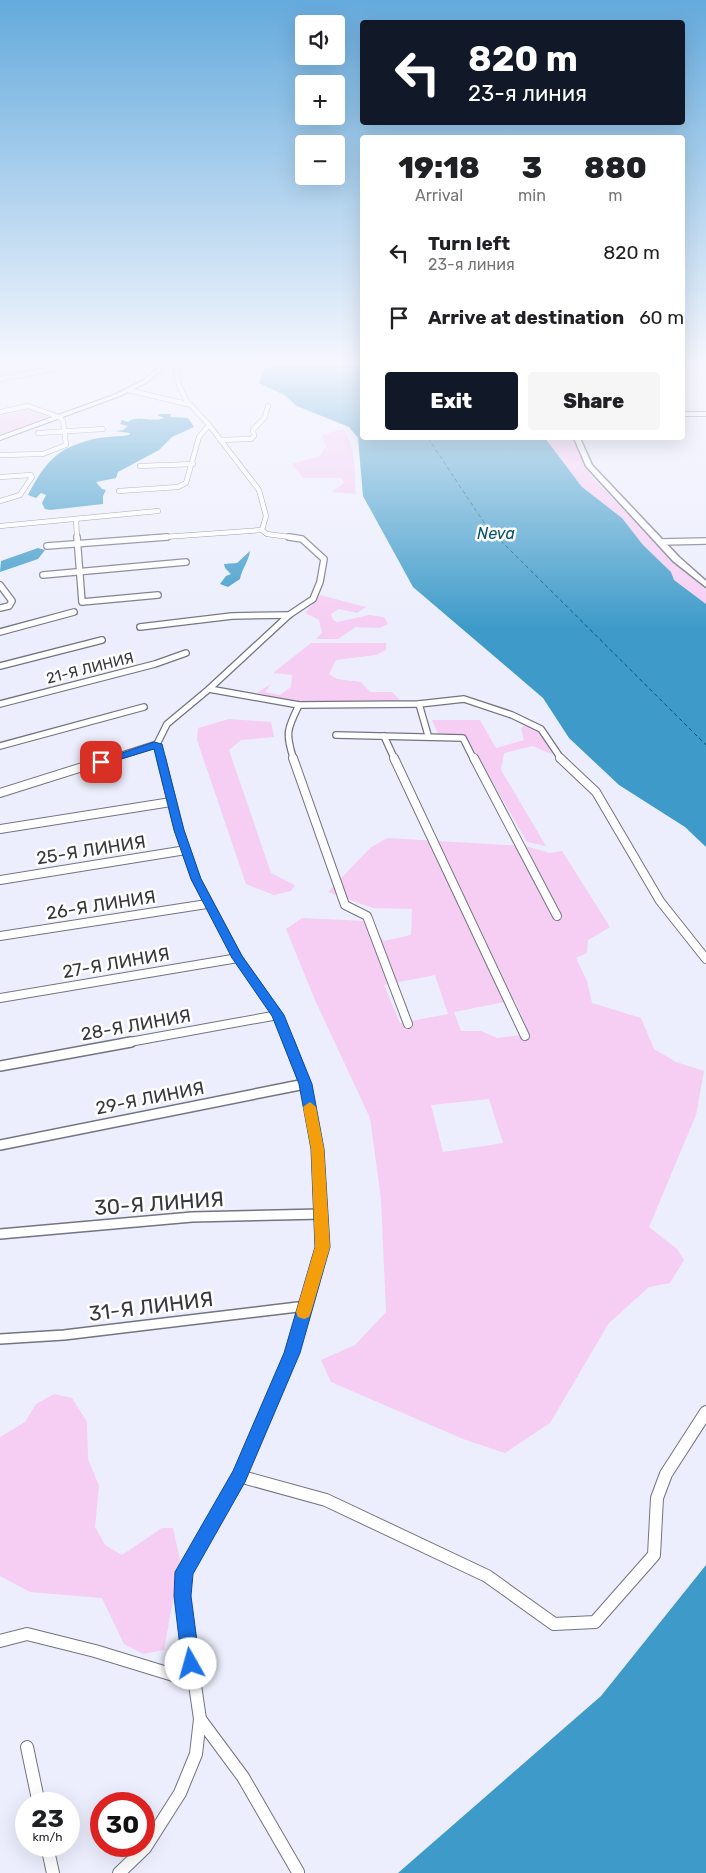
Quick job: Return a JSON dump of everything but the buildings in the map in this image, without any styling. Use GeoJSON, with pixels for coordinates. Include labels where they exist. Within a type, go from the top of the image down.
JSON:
{"type":"FeatureCollection","features":[{"type":"Feature","properties":{"kind":"main road"},"geometry":{"type":"LineString","coordinates":[[583,452],[589,466],[660,542],[706,585]]}},
{"type":"Feature","properties":{"kind":"street"},"geometry":{"type":"LineString","coordinates":[[0,456],[48,452]]}},
{"type":"Feature","properties":{"kind":"street"},"geometry":{"type":"LineString","coordinates":[[119,491],[182,486],[188,479],[195,452]]}},
{"type":"Feature","properties":{"kind":"street"},"geometry":{"type":"LineString","coordinates":[[230,452],[259,490],[266,516],[262,530]]}},
{"type":"Feature","properties":{"kind":"street"},"geometry":{"type":"LineString","coordinates":[[140,466],[193,464]]}},
{"type":"Feature","properties":{"kind":"street"},"geometry":{"type":"LineString","coordinates":[[0,477],[31,475],[32,477],[20,495],[0,501]]}},
{"type":"Feature","properties":{"kind":"street"},"geometry":{"type":"LineString","coordinates":[[0,526],[158,512]]}},
{"type":"Feature","properties":{"kind":"street"},"geometry":{"type":"LineString","coordinates":[[76,519],[82,602],[158,595]]}},
{"type":"Feature","properties":{"kind":"street"},"geometry":{"type":"LineString","coordinates":[[47,546],[262,530],[267,534],[302,539],[324,559],[320,582],[312,600],[289,615],[244,654],[209,689],[167,724],[157,744],[171,802],[186,850],[207,904],[238,958],[278,1015],[305,1084],[318,1149],[322,1247],[292,1353],[239,1476],[184,1572],[182,1596],[200,1719],[196,1754],[180,1793],[145,1848],[118,1873]]}},
{"type":"Feature","properties":{"kind":"street"},"geometry":{"type":"LineString","coordinates":[[660,542],[706,541]]}},
{"type":"Feature","properties":{"kind":"street"},"geometry":{"type":"LineString","coordinates":[[43,575],[186,562]]}},
{"type":"Feature","properties":{"kind":"street"},"geometry":{"type":"LineString","coordinates":[[0,585],[12,601],[9,606],[0,608]]}},
{"type":"Feature","properties":{"kind":"street"},"geometry":{"type":"LineString","coordinates":[[0,632],[74,612]]}},
{"type":"Feature","properties":{"kind":"street"},"geometry":{"type":"LineString","coordinates":[[140,627],[232,616],[289,615]]}},
{"type":"Feature","properties":{"kind":"street"},"geometry":{"type":"LineString","coordinates":[[0,666],[102,640]]}},
{"type":"Feature","properties":{"kind":"street","name":"21-Я ЛИНИЯ"},"geometry":{"type":"LineString","coordinates":[[0,704],[155,664],[186,654]]}},
{"type":"Feature","properties":{"kind":"street"},"geometry":{"type":"LineString","coordinates":[[209,689],[299,705],[419,704],[464,699],[512,715],[541,729],[557,755],[596,792],[660,901],[706,959]]}},
{"type":"Feature","properties":{"kind":"street"},"geometry":{"type":"LineString","coordinates":[[419,704],[428,736]]}},
{"type":"Feature","properties":{"kind":"street"},"geometry":{"type":"LineString","coordinates":[[299,705],[288,726],[286,740],[345,905],[367,916],[408,1024]]}},
{"type":"Feature","properties":{"kind":"street"},"geometry":{"type":"LineString","coordinates":[[0,746],[144,707]]}},
{"type":"Feature","properties":{"kind":"street"},"geometry":{"type":"LineString","coordinates":[[336,735],[463,738],[557,916]]}},
{"type":"Feature","properties":{"kind":"street"},"geometry":{"type":"LineString","coordinates":[[384,736],[524,1036]]}},
{"type":"Feature","properties":{"kind":"street"},"geometry":{"type":"LineString","coordinates":[[0,792],[157,744]]}},
{"type":"Feature","properties":{"kind":"street"},"geometry":{"type":"LineString","coordinates":[[0,829],[171,802]]}},
{"type":"Feature","properties":{"kind":"street","name":"25-Я ЛИНИЯ"},"geometry":{"type":"LineString","coordinates":[[0,880],[186,850]]}},
{"type":"Feature","properties":{"kind":"street","name":"26-Я ЛИНИЯ"},"geometry":{"type":"LineString","coordinates":[[0,936],[207,904]]}},
{"type":"Feature","properties":{"kind":"street","name":"27-Я ЛИНИЯ"},"geometry":{"type":"LineString","coordinates":[[0,998],[238,958]]}},
{"type":"Feature","properties":{"kind":"street","name":"28-Я ЛИНИЯ"},"geometry":{"type":"LineString","coordinates":[[0,1066],[278,1015]]}},
{"type":"Feature","properties":{"kind":"street","name":"29-Я ЛИНИЯ"},"geometry":{"type":"LineString","coordinates":[[0,1145],[305,1084]]}},
{"type":"Feature","properties":{"kind":"street","name":"30-Я ЛИНИЯ"},"geometry":{"type":"LineString","coordinates":[[0,1234],[192,1217],[322,1214]]}},
{"type":"Feature","properties":{"kind":"street","name":"31-Я ЛИНИЯ"},"geometry":{"type":"LineString","coordinates":[[0,1339],[64,1335],[306,1306]]}},
{"type":"Feature","properties":{"kind":"street"},"geometry":{"type":"LineString","coordinates":[[239,1476],[335,1504],[487,1576],[554,1624],[595,1622],[654,1555],[657,1498],[666,1474],[706,1412]]}},
{"type":"Feature","properties":{"kind":"street"},"geometry":{"type":"LineString","coordinates":[[0,1641],[27,1634],[95,1651],[193,1681]]}},
{"type":"Feature","properties":{"kind":"street"},"geometry":{"type":"LineString","coordinates":[[200,1719],[243,1777],[298,1872]]}},
{"type":"Feature","properties":{"kind":"street"},"geometry":{"type":"LineString","coordinates":[[27,1747],[36,1792]]}},
{"type":"Feature","properties":{"kind":"street"},"geometry":{"type":"LineString","coordinates":[[49,1857],[53,1873]]}},
{"type":"Feature","properties":{"kind":"shaded area"},"geometry":{"type":"Polygon","coordinates":[[[322,452],[353,452],[356,494],[332,492],[344,483],[342,478],[303,478],[292,464],[320,456],[322,452]]]}},
{"type":"Feature","properties":{"kind":"shaded area"},"geometry":{"type":"Polygon","coordinates":[[[556,452],[579,452],[591,476],[672,560],[706,590],[706,604],[674,580],[671,572],[643,545],[622,518],[582,487],[556,452]]]}},
{"type":"Feature","properties":{"kind":"shaded area"},"geometry":{"type":"Polygon","coordinates":[[[320,595],[366,607],[357,613],[339,609],[331,614],[333,620],[337,622],[369,615],[384,617],[388,624],[379,628],[356,627],[338,639],[316,639],[322,633],[319,620],[305,613],[320,595]]]}},
{"type":"Feature","properties":{"kind":"shaded area"},"geometry":{"type":"Polygon","coordinates":[[[311,643],[386,643],[386,650],[376,655],[336,660],[329,674],[337,679],[361,682],[370,692],[392,692],[400,700],[294,702],[257,693],[271,684],[265,692],[280,695],[291,687],[292,675],[273,673],[311,643]]]}},
{"type":"Feature","properties":{"kind":"shaded area"},"geometry":{"type":"Polygon","coordinates":[[[229,719],[271,722],[274,737],[241,740],[229,750],[271,873],[295,885],[291,891],[274,895],[246,884],[197,740],[198,728],[229,719]]]}},
{"type":"Feature","properties":{"kind":"shaded area"},"geometry":{"type":"Polygon","coordinates":[[[432,720],[480,720],[496,748],[524,740],[521,728],[526,725],[539,731],[553,755],[533,746],[504,753],[501,770],[546,846],[527,842],[466,736],[438,734],[432,720]]]}},
{"type":"Feature","properties":{"kind":"shaded area"},"geometry":{"type":"Polygon","coordinates":[[[387,838],[525,846],[550,853],[562,851],[610,927],[588,940],[587,953],[576,958],[587,981],[592,1003],[641,1018],[654,1049],[676,1062],[704,1071],[696,1115],[649,1227],[677,1249],[684,1260],[670,1283],[649,1287],[609,1323],[550,1423],[505,1453],[463,1439],[331,1382],[321,1360],[355,1345],[386,1312],[381,1199],[370,1118],[315,1000],[286,929],[302,918],[365,921],[384,941],[411,935],[412,909],[373,908],[328,892],[370,848],[387,838]],[[435,975],[384,985],[400,1023],[448,1014],[435,975]],[[515,1000],[454,1012],[461,1031],[481,1031],[497,1038],[529,1034],[515,1000]],[[489,1099],[431,1105],[443,1152],[503,1143],[489,1099]]]}},
{"type":"Feature","properties":{"kind":"shaded area"},"geometry":{"type":"Polygon","coordinates":[[[54,1394],[72,1398],[87,1422],[88,1459],[99,1486],[95,1527],[105,1545],[122,1555],[162,1528],[173,1528],[180,1560],[164,1650],[143,1654],[124,1644],[102,1598],[30,1592],[0,1576],[0,1437],[25,1422],[36,1404],[54,1394]]]}},
{"type":"Feature","properties":{"kind":"water"},"geometry":{"type":"Polygon","coordinates":[[[61,452],[155,452],[118,472],[116,478],[96,482],[102,489],[106,490],[103,496],[103,504],[50,510],[45,509],[42,503],[46,495],[41,493],[36,498],[28,495],[40,473],[54,457],[61,452]]]}},
{"type":"Feature","properties":{"kind":"water","name":"Neva"},"geometry":{"type":"Polygon","coordinates":[[[359,452],[556,452],[582,487],[622,518],[643,545],[671,572],[674,580],[706,604],[706,847],[685,827],[619,785],[569,738],[543,698],[413,587],[363,496],[359,452]]]}},
{"type":"Feature","properties":{"kind":"water"},"geometry":{"type":"Polygon","coordinates":[[[38,548],[45,550],[38,559],[0,572],[1,561],[38,548]]]}},
{"type":"Feature","properties":{"kind":"water"},"geometry":{"type":"Polygon","coordinates":[[[250,551],[240,579],[228,587],[220,584],[226,576],[231,574],[224,564],[237,563],[250,551]]]}},
{"type":"Feature","properties":{"kind":"water"},"geometry":{"type":"Polygon","coordinates":[[[706,1565],[706,1873],[398,1873],[601,1696],[706,1565]]]}},
{"type":"Feature","properties":{"kind":"ferry route"},"geometry":{"type":"LineString","coordinates":[[438,452],[487,527],[706,745]]}},
{"type":"Feature","properties":{"kind":"slow traffic"},"geometry":{"type":"LineString","coordinates":[[304,1312],[322,1247],[318,1149],[310,1107]]}},
{"type":"Feature","properties":{"kind":"route"},"geometry":{"type":"LineString","coordinates":[[101,762],[157,744],[179,830],[196,879],[207,904],[238,958],[278,1015],[305,1084],[318,1149],[322,1247],[292,1353],[239,1476],[184,1572],[182,1596],[191,1664]]}}]}
